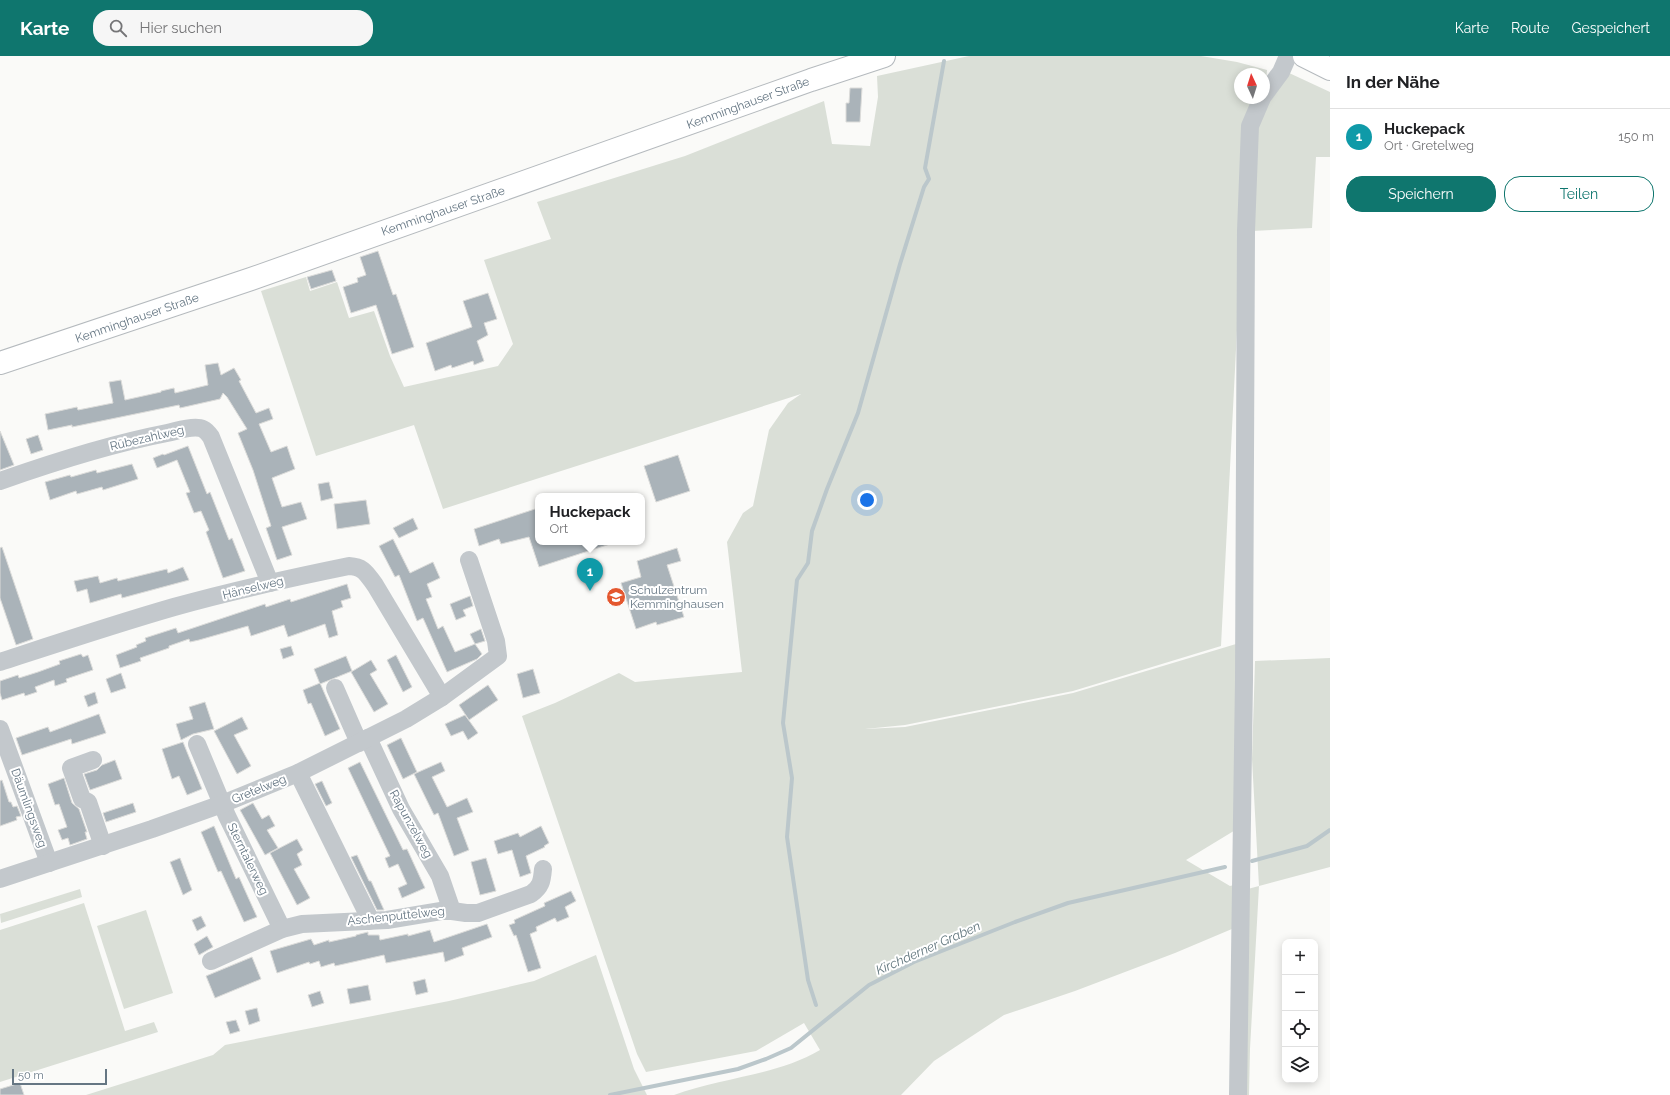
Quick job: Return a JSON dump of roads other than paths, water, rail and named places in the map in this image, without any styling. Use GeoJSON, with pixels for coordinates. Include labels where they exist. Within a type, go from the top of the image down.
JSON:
{"type":"FeatureCollection","features":[{"type":"Feature","properties":{"kind":"main road","name":"Kemminghauser Straße"},"geometry":{"type":"LineString","coordinates":[[0,363],[245,281],[804,82],[884,56]]}},
{"type":"Feature","properties":{"kind":"main road"},"geometry":{"type":"LineString","coordinates":[[1304,56],[1330,69]]}},
{"type":"Feature","properties":{"kind":"street"},"geometry":{"type":"LineString","coordinates":[[1270,87],[1281,72],[1288,56]]}},
{"type":"Feature","properties":{"kind":"street"},"geometry":{"type":"LineString","coordinates":[[1238,1095],[1244,672],[1246,231],[1250,126],[1259,104]]}},
{"type":"Feature","properties":{"kind":"street","name":"Rübezahlweg"},"geometry":{"type":"LineString","coordinates":[[0,481],[69,458],[150,436],[191,428],[200,428],[207,432],[211,437],[270,583]]}},
{"type":"Feature","properties":{"kind":"street","name":"Gretelweg"},"geometry":{"type":"LineString","coordinates":[[0,879],[103,846],[222,804],[298,772],[363,741],[406,719],[442,697],[498,656],[496,641],[469,560]]}},
{"type":"Feature","properties":{"kind":"street","name":"Hänselweg"},"geometry":{"type":"LineString","coordinates":[[0,662],[84,634],[160,612],[270,583],[348,566],[358,566],[364,570],[375,585],[442,697]]}},
{"type":"Feature","properties":{"kind":"street","name":"Rapunzelweg"},"geometry":{"type":"LineString","coordinates":[[335,688],[363,741],[440,876],[452,910]]}},
{"type":"Feature","properties":{"kind":"street","name":"Däumlingsweg"},"geometry":{"type":"LineString","coordinates":[[0,729],[49,863]]}},
{"type":"Feature","properties":{"kind":"street","name":"Sterntalerweg"},"geometry":{"type":"LineString","coordinates":[[198,744],[222,804],[282,929]]}},
{"type":"Feature","properties":{"kind":"street"},"geometry":{"type":"LineString","coordinates":[[93,760],[71,768],[82,799],[88,802],[103,846]]}},
{"type":"Feature","properties":{"kind":"street"},"geometry":{"type":"LineString","coordinates":[[298,772],[369,917],[369,921]]}},
{"type":"Feature","properties":{"kind":"street","name":"Aschenputtelweg"},"geometry":{"type":"LineString","coordinates":[[211,961],[282,929],[302,924],[317,922],[369,921],[452,910],[466,913],[478,913],[531,894],[538,889],[542,881],[543,869]]}},
{"type":"Feature","properties":{"kind":"waterway"},"geometry":{"type":"LineString","coordinates":[[816,1005],[808,980],[787,837],[792,778],[783,723],[797,580],[808,563],[812,531],[827,489],[858,413],[900,264],[924,187],[929,179],[925,168],[944,61]]}},
{"type":"Feature","properties":{"kind":"waterway","name":"Kirchderner Graben"},"geometry":{"type":"LineString","coordinates":[[1252,861],[1307,846],[1330,830]]}},
{"type":"Feature","properties":{"kind":"waterway","name":"Kirchderner Graben"},"geometry":{"type":"LineString","coordinates":[[610,1095],[738,1069],[766,1059],[791,1048],[869,985],[914,962],[1015,922],[1068,903],[1225,867]]}},
{"type":"Feature","properties":{"kind":"place","name":"Huckepack"},"geometry":{"type":"Point","coordinates":[590,591]}},
{"type":"Feature","properties":{"kind":"place","name":"Schulzentrum Kemminghausen"},"geometry":{"type":"Point","coordinates":[616,597]}}]}
